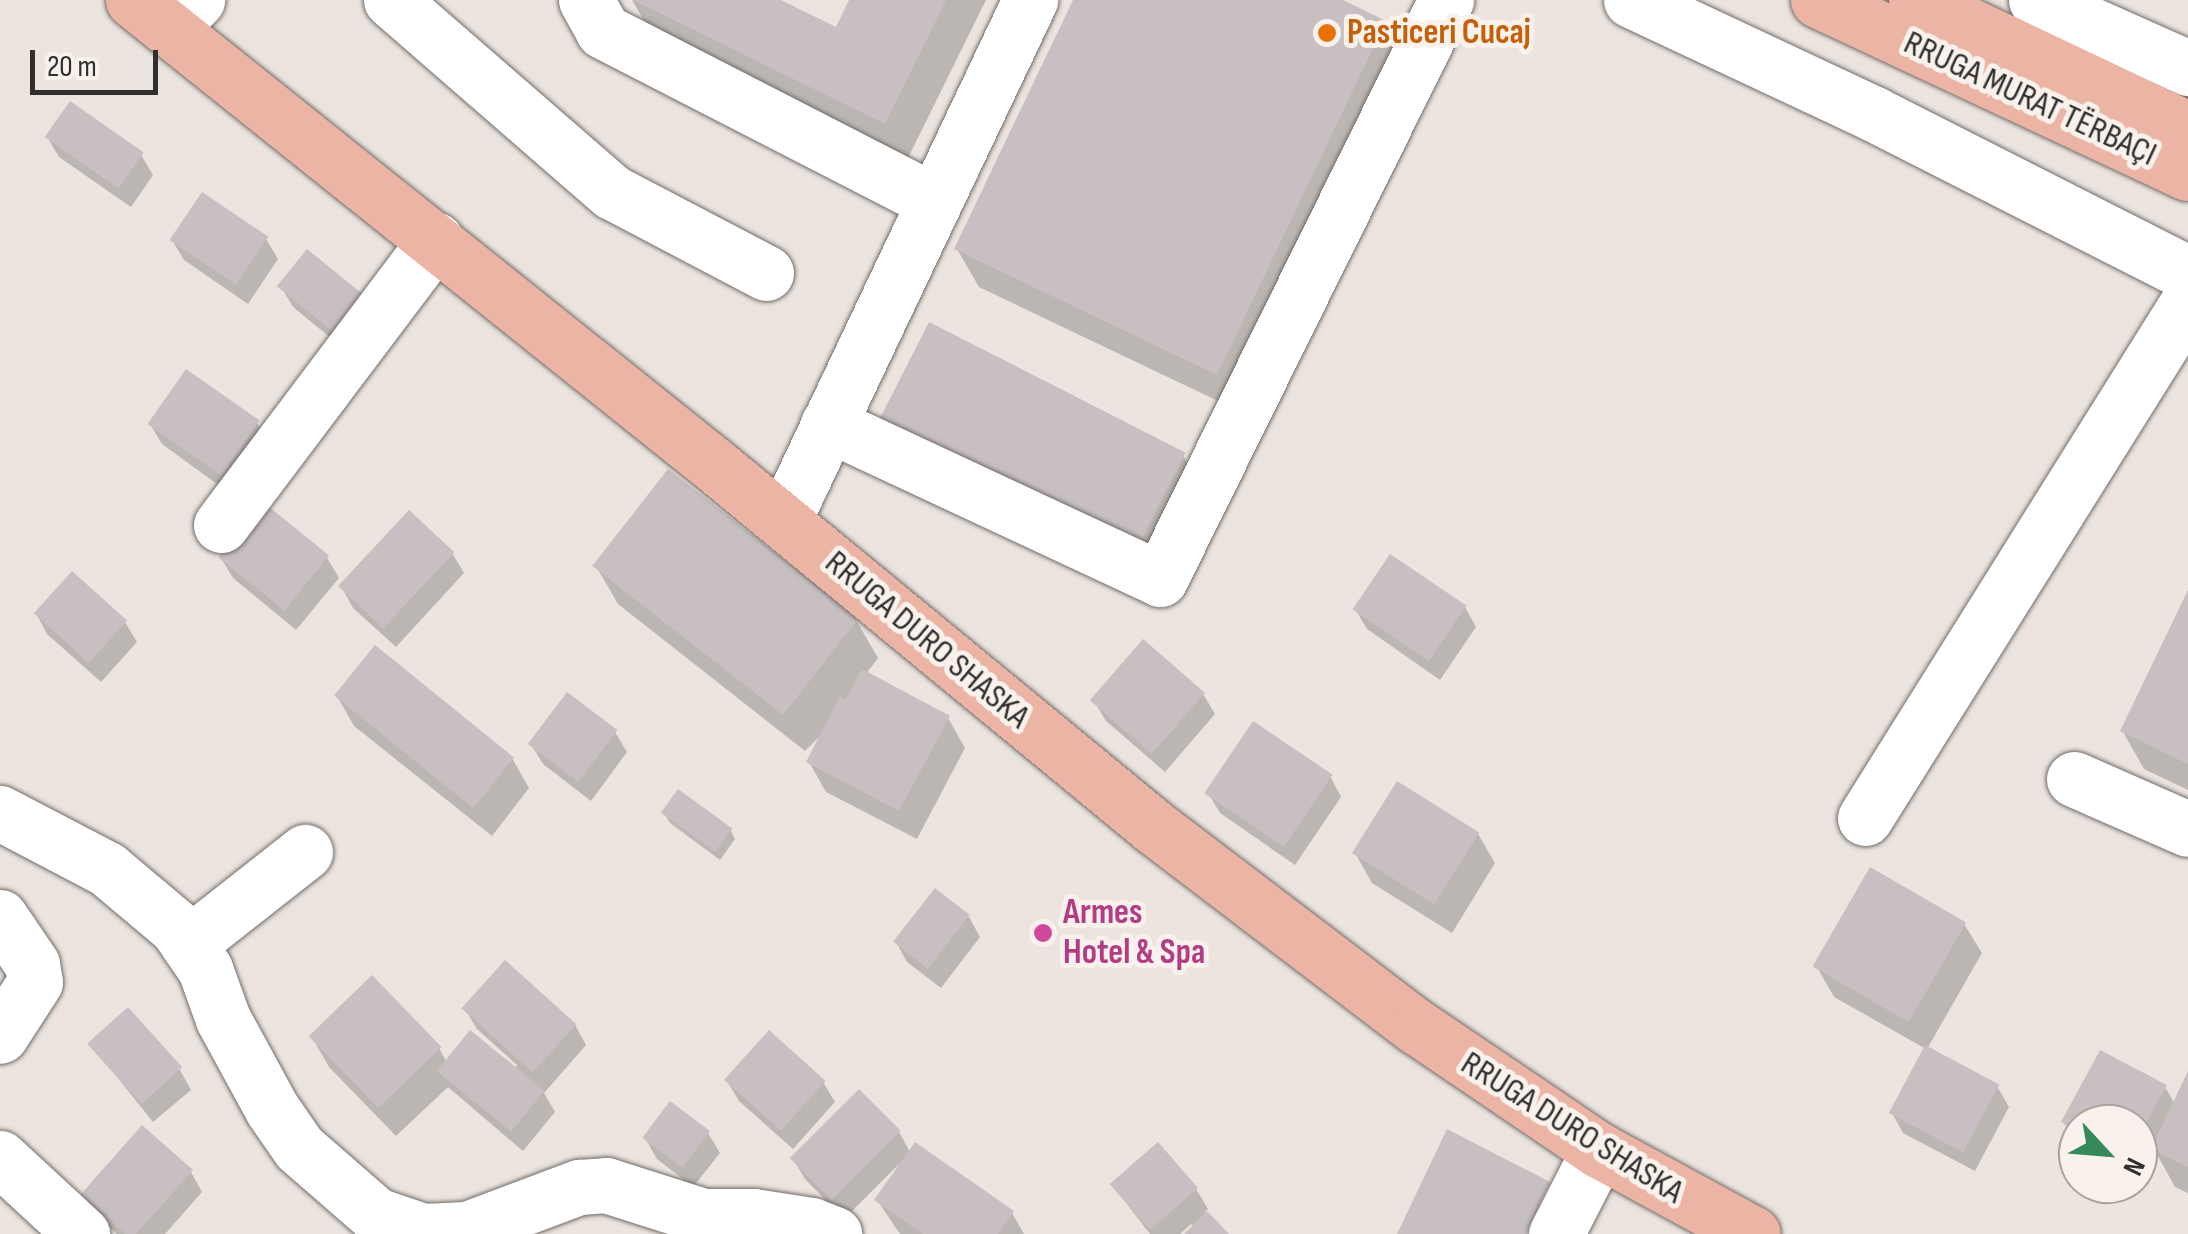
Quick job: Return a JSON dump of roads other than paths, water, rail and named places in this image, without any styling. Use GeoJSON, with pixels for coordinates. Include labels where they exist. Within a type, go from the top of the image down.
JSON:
{"type":"FeatureCollection","features":[{"type":"Feature","properties":{"kind":"main road","name":"RRUGA MURAT TËRBAÇI"},"geometry":{"type":"LineString","coordinates":[[1818,0],[2188,174]]}},
{"type":"Feature","properties":{"kind":"main road","name":"RRUGA MURAT TËRBAÇI"},"geometry":{"type":"LineString","coordinates":[[1916,0],[2188,129]]}},
{"type":"Feature","properties":{"kind":"main road","name":"RRUGA DURO SHASKA"},"geometry":{"type":"LineString","coordinates":[[166,9],[436,240],[1154,827],[1417,1028],[1600,1150],[1753,1234]]}},
{"type":"Feature","properties":{"kind":"street"},"geometry":{"type":"LineString","coordinates":[[392,0],[612,192],[766,273]]}},
{"type":"Feature","properties":{"kind":"street"},"geometry":{"type":"LineString","coordinates":[[783,521],[1030,0]]}},
{"type":"Feature","properties":{"kind":"street"},"geometry":{"type":"LineString","coordinates":[[828,424],[1160,580],[1446,0]]}},
{"type":"Feature","properties":{"kind":"street"},"geometry":{"type":"LineString","coordinates":[[1631,0],[1874,114],[2188,273]]}},
{"type":"Feature","properties":{"kind":"street"},"geometry":{"type":"LineString","coordinates":[[2036,0],[2188,68]]}},
{"type":"Feature","properties":{"kind":"street"},"geometry":{"type":"LineString","coordinates":[[602,10],[934,202]]}},
{"type":"Feature","properties":{"kind":"street"},"geometry":{"type":"LineString","coordinates":[[222,524],[436,240]]}},
{"type":"Feature","properties":{"kind":"street"},"geometry":{"type":"LineString","coordinates":[[1865,818],[2188,302]]}},
{"type":"Feature","properties":{"kind":"street"},"geometry":{"type":"LineString","coordinates":[[2074,779],[2188,828]]}},
{"type":"Feature","properties":{"kind":"street"},"geometry":{"type":"LineString","coordinates":[[0,813],[107,870],[144,896],[205,969],[223,1018],[299,1148],[383,1224],[423,1231],[467,1229],[579,1187],[606,1185],[703,1216],[753,1216],[812,1225],[834,1234]]}},
{"type":"Feature","properties":{"kind":"street"},"geometry":{"type":"LineString","coordinates":[[188,944],[305,852]]}},
{"type":"Feature","properties":{"kind":"street"},"geometry":{"type":"LineString","coordinates":[[0,918],[32,964],[34,982],[0,1036]]}},
{"type":"Feature","properties":{"kind":"street"},"geometry":{"type":"LineString","coordinates":[[1550,1228],[1600,1150]]}},
{"type":"Feature","properties":{"kind":"street"},"geometry":{"type":"LineString","coordinates":[[0,1158],[82,1234]]}},
{"type":"Feature","properties":{"kind":"place","name":"Pasticeri Cucaj"},"geometry":{"type":"Point","coordinates":[1327,33]}},
{"type":"Feature","properties":{"kind":"place","name":"Armes Hotel & Spa"},"geometry":{"type":"Point","coordinates":[1043,933]}}]}
